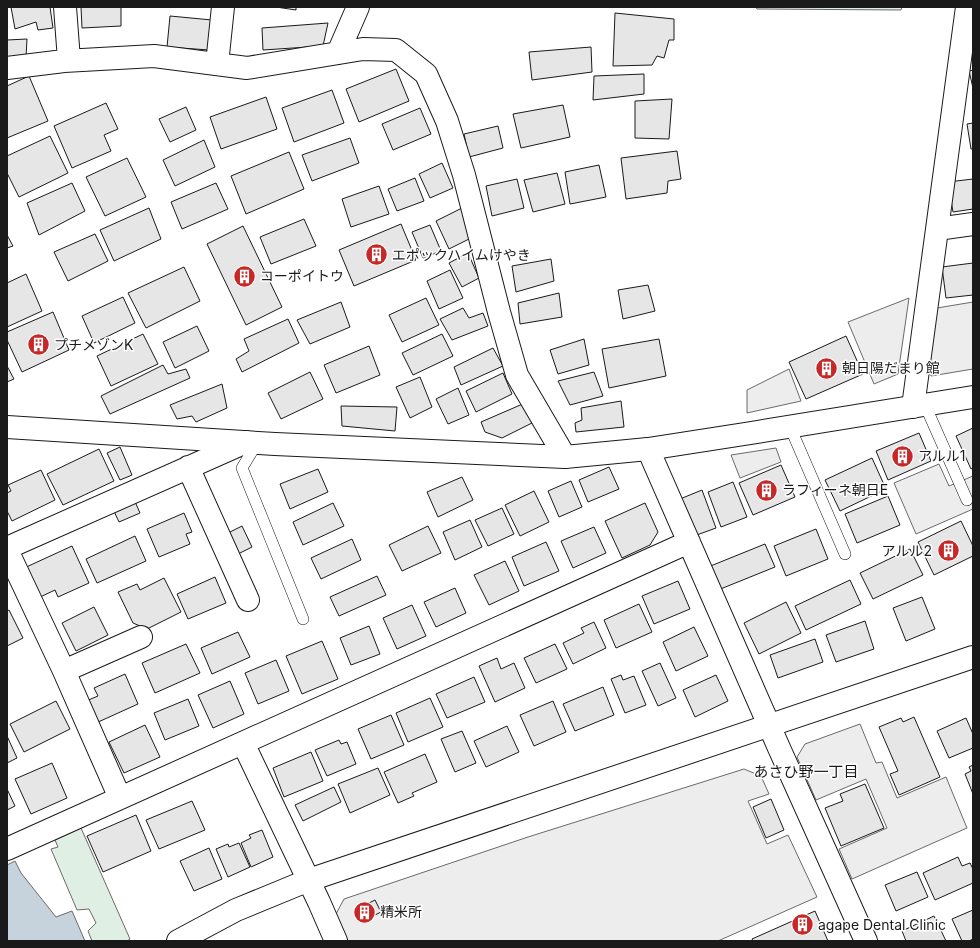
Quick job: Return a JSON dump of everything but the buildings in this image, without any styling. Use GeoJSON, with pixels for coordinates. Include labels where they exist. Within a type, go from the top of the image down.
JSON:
{"type":"FeatureCollection","features":[{"type":"Feature","properties":{"kind":"street"},"geometry":{"type":"LineString","coordinates":[[65,7],[69,60]]}},
{"type":"Feature","properties":{"kind":"street"},"geometry":{"type":"LineString","coordinates":[[217,64],[223,7]]}},
{"type":"Feature","properties":{"kind":"street"},"geometry":{"type":"LineString","coordinates":[[338,53],[358,7]]}},
{"type":"Feature","properties":{"kind":"street"},"geometry":{"type":"LineString","coordinates":[[919,406],[937,229],[968,37],[967,7]]}},
{"type":"Feature","properties":{"kind":"street"},"geometry":{"type":"LineString","coordinates":[[7,68],[69,60],[154,56],[247,68],[363,49],[396,50],[426,74],[447,121],[464,175],[499,312],[517,375],[565,457]]}},
{"type":"Feature","properties":{"kind":"street"},"geometry":{"type":"LineString","coordinates":[[937,229],[973,224]]}},
{"type":"Feature","properties":{"kind":"street"},"geometry":{"type":"LineString","coordinates":[[7,427],[252,442],[565,457],[648,449],[973,397]]}},
{"type":"Feature","properties":{"kind":"street"},"geometry":{"type":"LineString","coordinates":[[120,798],[64,671],[7,549],[188,467],[252,442]]}},
{"type":"Feature","properties":{"kind":"street"},"geometry":{"type":"LineString","coordinates":[[648,449],[866,941]]}},
{"type":"Feature","properties":{"kind":"street"},"geometry":{"type":"LineString","coordinates":[[188,467],[248,600]]}},
{"type":"Feature","properties":{"kind":"street"},"geometry":{"type":"LineString","coordinates":[[7,849],[689,542]]}},
{"type":"Feature","properties":{"kind":"street"},"geometry":{"type":"LineString","coordinates":[[64,671],[141,637]]}},
{"type":"Feature","properties":{"kind":"street"},"geometry":{"type":"LineString","coordinates":[[178,941],[236,910],[308,880],[973,657]]}},
{"type":"Feature","properties":{"kind":"street"},"geometry":{"type":"LineString","coordinates":[[243,743],[336,941]]}},
{"type":"Feature","properties":{"kind":"lane"},"geometry":{"type":"LineString","coordinates":[[919,406],[967,500]]}},
{"type":"Feature","properties":{"kind":"lane"},"geometry":{"type":"LineString","coordinates":[[790,427],[845,554]]}},
{"type":"Feature","properties":{"kind":"lane"},"geometry":{"type":"LineString","coordinates":[[252,442],[242,468],[303,619]]}},
{"type":"Feature","properties":{"kind":"green space"},"geometry":{"type":"Polygon","coordinates":[[[756,7],[902,7],[901,10],[757,9],[756,7]]]}},
{"type":"Feature","properties":{"kind":"green space"},"geometry":{"type":"Polygon","coordinates":[[[81,828],[130,939],[127,941],[92,941],[88,931],[96,923],[89,909],[77,910],[51,849],[58,847],[55,840],[81,828]]]}},
{"type":"Feature","properties":{"kind":"shaded area"},"geometry":{"type":"Polygon","coordinates":[[[909,298],[898,374],[874,384],[848,322],[909,298]]]}},
{"type":"Feature","properties":{"kind":"shaded area"},"geometry":{"type":"Polygon","coordinates":[[[973,302],[973,369],[931,376],[925,347],[931,309],[973,302]]]}},
{"type":"Feature","properties":{"kind":"shaded area"},"geometry":{"type":"Polygon","coordinates":[[[789,369],[801,401],[747,413],[747,390],[789,369]]]}},
{"type":"Feature","properties":{"kind":"shaded area"},"geometry":{"type":"Polygon","coordinates":[[[776,448],[781,462],[740,478],[731,455],[776,448]]]}},
{"type":"Feature","properties":{"kind":"shaded area"},"geometry":{"type":"Polygon","coordinates":[[[939,464],[949,486],[973,476],[973,509],[916,534],[894,483],[939,464]]]}},
{"type":"Feature","properties":{"kind":"shaded area"},"geometry":{"type":"Polygon","coordinates":[[[860,724],[876,763],[882,762],[897,798],[946,777],[967,828],[852,879],[839,849],[887,828],[866,779],[816,800],[797,757],[805,744],[860,724]]]}},
{"type":"Feature","properties":{"kind":"shaded area"},"geometry":{"type":"Polygon","coordinates":[[[744,769],[761,776],[769,794],[748,801],[767,844],[788,835],[817,897],[718,941],[348,941],[336,914],[344,899],[528,837],[744,769]]]}},
{"type":"Feature","properties":{"kind":"shaded area"},"geometry":{"type":"Polygon","coordinates":[[[15,861],[21,873],[56,917],[72,911],[85,941],[7,941],[7,865],[15,861]]]}},
{"type":"Feature","properties":{"kind":"place","name":"エポックハイムけやき"},"geometry":{"type":"Point","coordinates":[377,255]}},
{"type":"Feature","properties":{"kind":"place","name":"コーポイトウ"},"geometry":{"type":"Point","coordinates":[244,276]}},
{"type":"Feature","properties":{"kind":"place","name":"プチメゾンK"},"geometry":{"type":"Point","coordinates":[38,345]}},
{"type":"Feature","properties":{"kind":"place","name":"朝日陽だまり館"},"geometry":{"type":"Point","coordinates":[826,368]}},
{"type":"Feature","properties":{"kind":"place","name":"アルル1"},"geometry":{"type":"Point","coordinates":[903,456]}},
{"type":"Feature","properties":{"kind":"place","name":"ラフィーネ朝日E"},"geometry":{"type":"Point","coordinates":[767,490]}},
{"type":"Feature","properties":{"kind":"place","name":"アルル2"},"geometry":{"type":"Point","coordinates":[948,551]}},
{"type":"Feature","properties":{"kind":"place","name":"精米所"},"geometry":{"type":"Point","coordinates":[365,912]}},
{"type":"Feature","properties":{"kind":"place","name":"agape Dental Clinic"},"geometry":{"type":"Point","coordinates":[802,925]}},
{"type":"Feature","properties":{"kind":"district","name":"あさひ野一丁目"},"geometry":{"type":"Point","coordinates":[806,772]}}]}
